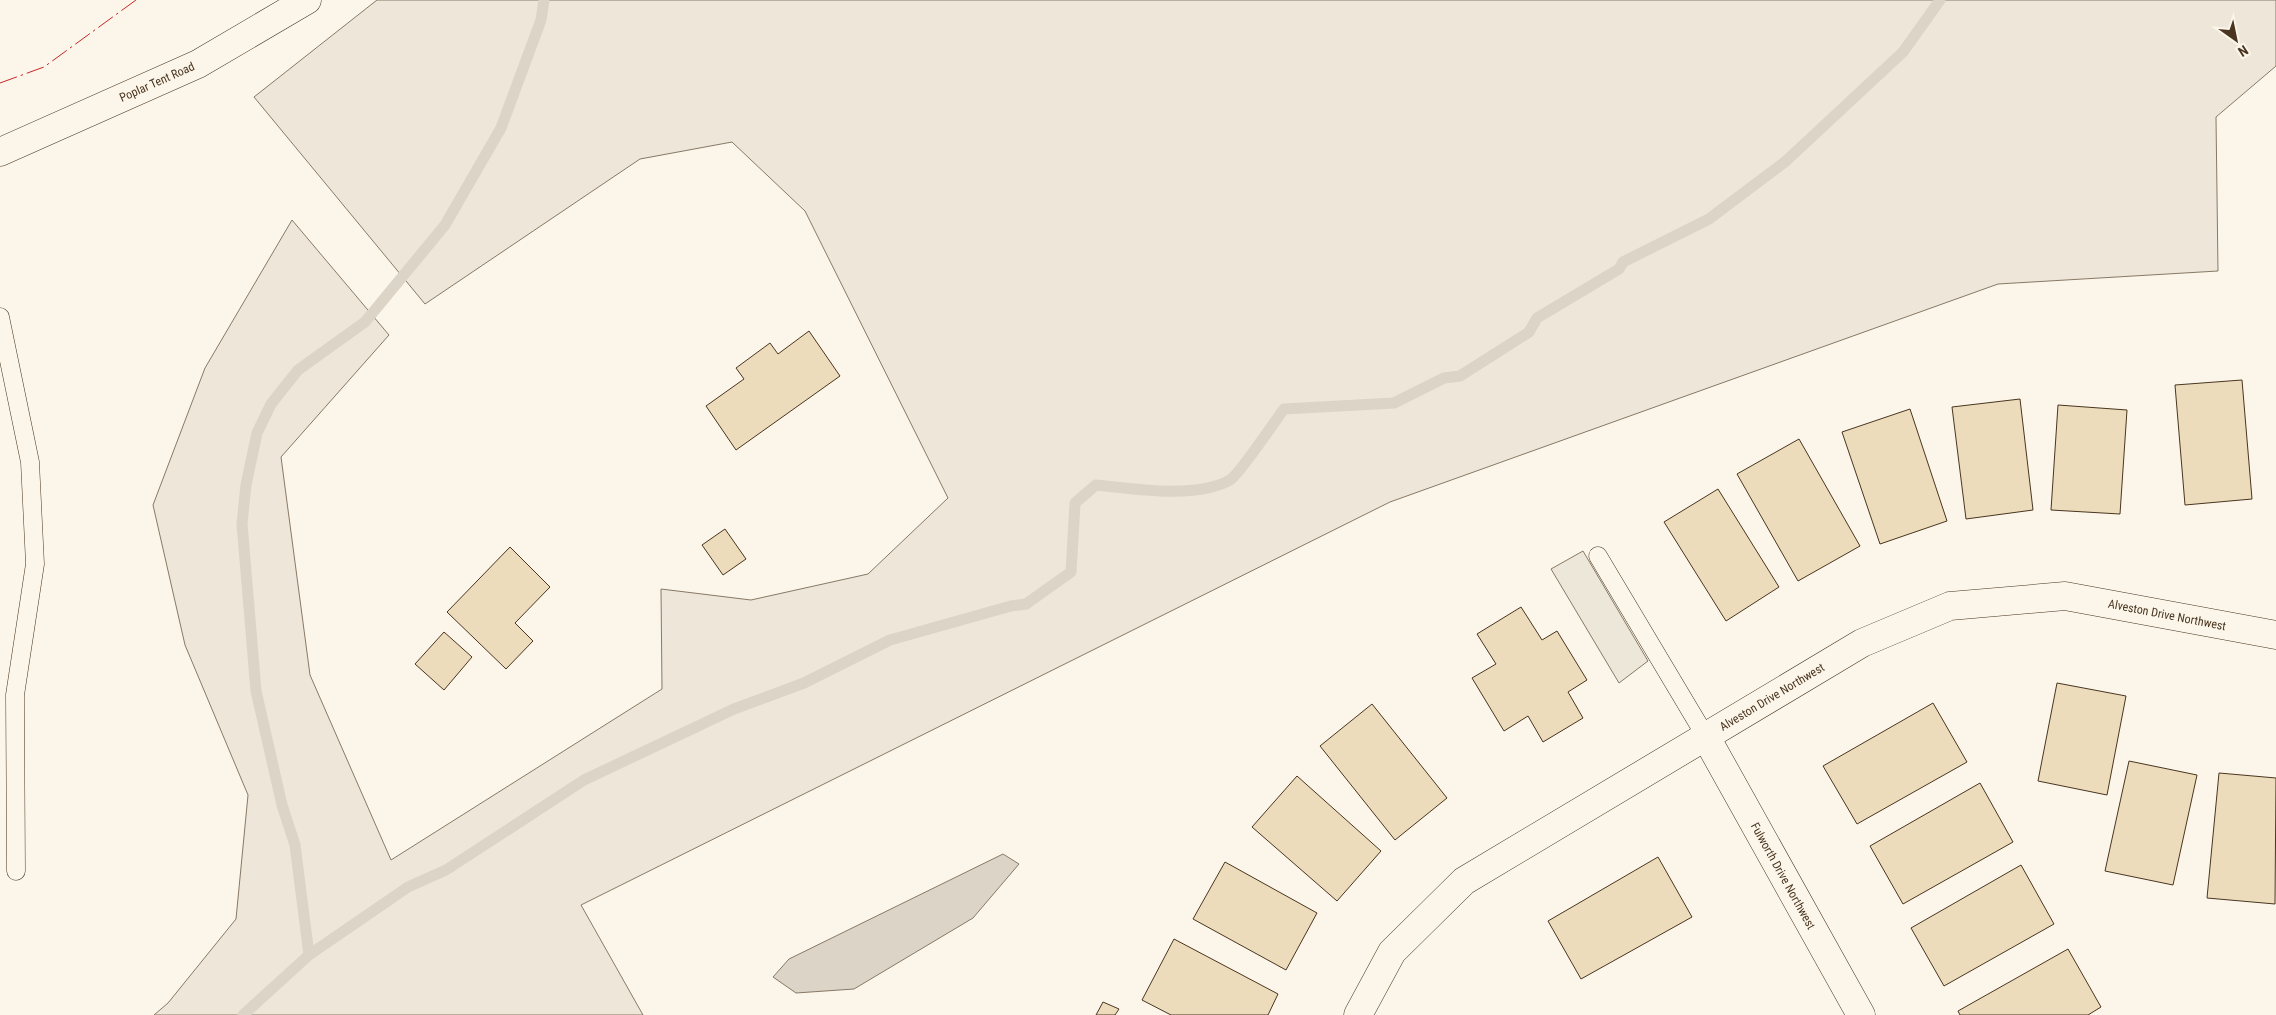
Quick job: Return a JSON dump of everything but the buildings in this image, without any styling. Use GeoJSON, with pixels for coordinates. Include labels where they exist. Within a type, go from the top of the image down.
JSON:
{"type":"FeatureCollection","features":[{"type":"Feature","properties":{"kind":"street","name":"Poplar Tent Road"},"geometry":{"type":"LineString","coordinates":[[0,152],[198,64],[307,0]]}},
{"type":"Feature","properties":{"kind":"street","name":"Alveston Drive Northwest"},"geometry":{"type":"LineString","coordinates":[[1358,1015],[1392,952],[1464,881],[1862,643],[1950,606],[2065,596],[2276,636]]}},
{"type":"Feature","properties":{"kind":"street","name":"Fulworth Drive Northwest"},"geometry":{"type":"LineString","coordinates":[[1706,737],[1861,1015]]}},
{"type":"Feature","properties":{"kind":"lane"},"geometry":{"type":"LineString","coordinates":[[0,317],[30,462],[35,564],[15,695],[16,871]]}},
{"type":"Feature","properties":{"kind":"lane"},"geometry":{"type":"LineString","coordinates":[[1598,556],[1706,737]]}},
{"type":"Feature","properties":{"kind":"shaded area"},"geometry":{"type":"Polygon","coordinates":[[[377,0],[2276,0],[2276,66],[2216,117],[2218,271],[1998,284],[1390,502],[581,905],[643,1015],[154,1015],[168,1003],[236,919],[248,795],[185,645],[153,505],[205,368],[292,220],[389,335],[281,457],[310,675],[391,860],[662,689],[661,589],[751,600],[868,574],[948,498],[805,211],[732,142],[640,159],[425,304],[254,97],[377,0]]]}},
{"type":"Feature","properties":{"kind":"shaded area"},"geometry":{"type":"Polygon","coordinates":[[[1583,551],[1648,661],[1619,683],[1551,569],[1583,551]]]}},
{"type":"Feature","properties":{"kind":"shaded area"},"geometry":{"type":"Polygon","coordinates":[[[1003,854],[1019,864],[973,918],[854,989],[796,993],[773,977],[789,959],[1003,854]]]}},
{"type":"Feature","properties":{"kind":"waterway"},"geometry":{"type":"LineString","coordinates":[[309,955],[295,845],[282,805],[256,691],[242,524],[246,485],[257,433],[271,404],[298,370],[365,322],[445,225],[501,128],[541,20],[544,0]]}},
{"type":"Feature","properties":{"kind":"waterway"},"geometry":{"type":"LineString","coordinates":[[243,1015],[309,955],[408,887],[446,870],[584,780],[734,709],[804,683],[890,640],[1011,606],[1026,604],[1071,572],[1075,503],[1096,485],[1164,491],[1183,491],[1216,486],[1235,476],[1284,409],[1394,403],[1444,378],[1460,376],[1529,332],[1537,318],[1619,269],[1623,262],[1709,219],[1786,161],[1903,52],[1940,0]]}},
{"type":"Feature","properties":{"kind":"power"},"geometry":{"type":"LineString","coordinates":[[0,83],[44,67],[136,0]]}}]}
